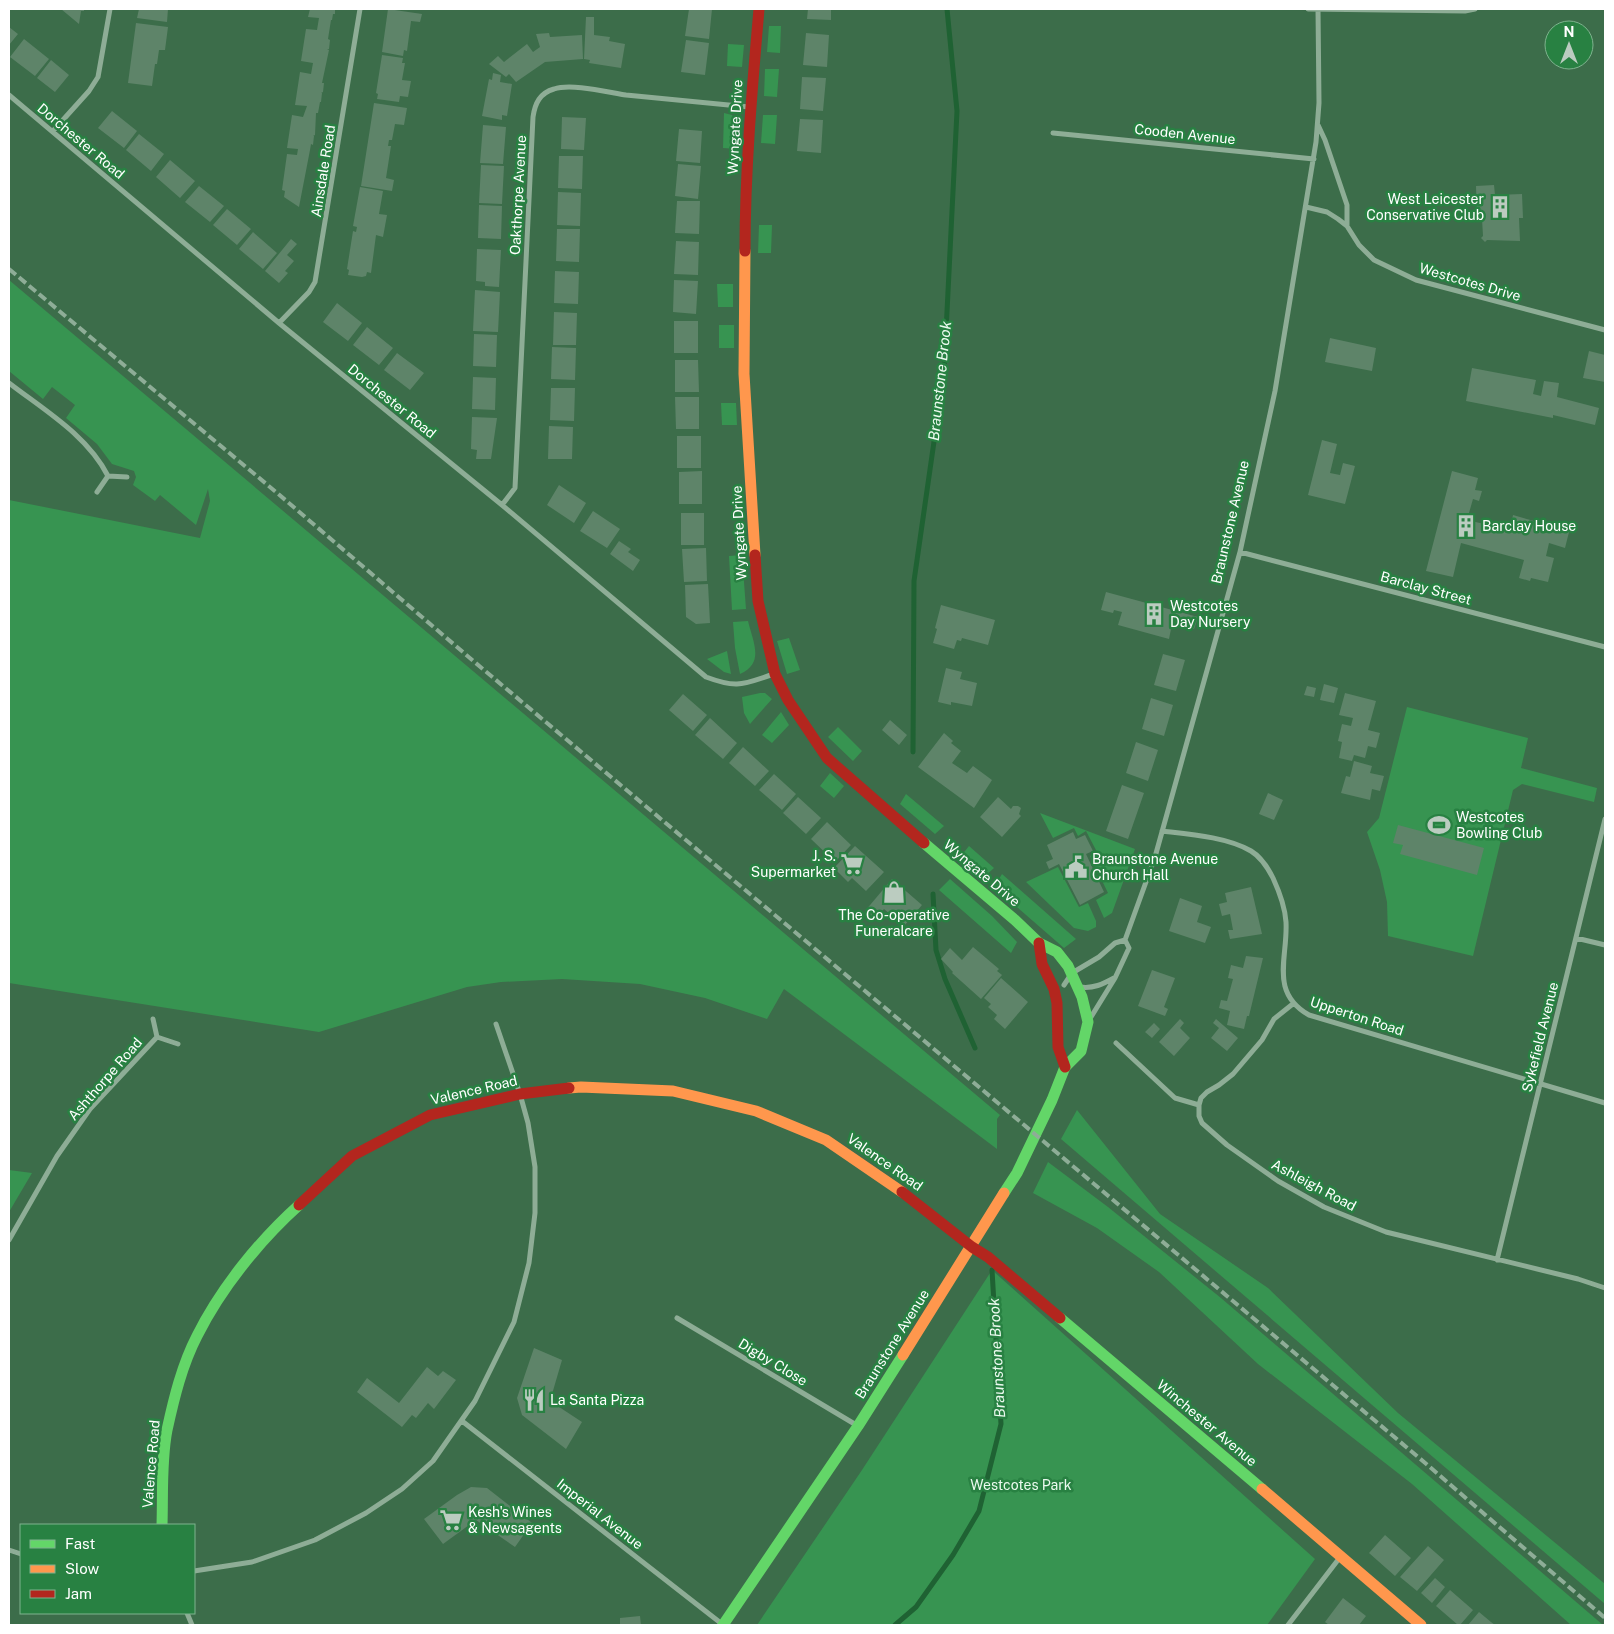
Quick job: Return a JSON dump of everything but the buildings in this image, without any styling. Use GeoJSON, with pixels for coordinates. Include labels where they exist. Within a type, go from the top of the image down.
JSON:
{"type":"FeatureCollection","features":[{"type":"Feature","properties":{"kind":"street"},"geometry":{"type":"LineString","coordinates":[[53,131],[89,91],[98,77],[110,9]]}},
{"type":"Feature","properties":{"kind":"street","name":"Ainsdale Road"},"geometry":{"type":"LineString","coordinates":[[279,323],[309,292],[315,282],[360,9]]}},
{"type":"Feature","properties":{"kind":"street","name":"Wyngate Drive"},"geometry":{"type":"LineString","coordinates":[[759,9],[750,107],[745,207],[744,374],[758,600],[775,674],[788,700],[827,758],[885,810],[1015,920],[1039,943],[1057,952],[1072,973]]}},
{"type":"Feature","properties":{"kind":"street"},"geometry":{"type":"LineString","coordinates":[[1308,9],[1464,11],[1475,9]]}},
{"type":"Feature","properties":{"kind":"street"},"geometry":{"type":"LineString","coordinates":[[1314,159],[1318,125],[1318,9]]}},
{"type":"Feature","properties":{"kind":"street","name":"Oakthorpe Avenue"},"geometry":{"type":"LineString","coordinates":[[502,505],[515,488],[532,117],[540,97],[547,91],[566,86],[750,107]]}},
{"type":"Feature","properties":{"kind":"street","name":"Dorchester Road"},"geometry":{"type":"LineString","coordinates":[[9,95],[279,323],[502,505],[706,677],[724,684],[739,685],[775,674]]}},
{"type":"Feature","properties":{"kind":"street"},"geometry":{"type":"LineString","coordinates":[[1318,125],[1347,205],[1347,226]]}},
{"type":"Feature","properties":{"kind":"street","name":"Cooden Avenue"},"geometry":{"type":"LineString","coordinates":[[1053,132],[1314,159]]}},
{"type":"Feature","properties":{"kind":"street","name":"Braunstone Avenue"},"geometry":{"type":"LineString","coordinates":[[723,1625],[858,1426],[1017,1173],[1052,1100],[1065,1066],[1081,1051],[1088,1022],[1115,978],[1129,948],[1125,940],[1155,857],[1240,552],[1275,391],[1314,159]]}},
{"type":"Feature","properties":{"kind":"street","name":"Westcotes Drive"},"geometry":{"type":"LineString","coordinates":[[1306,207],[1327,212],[1347,226],[1360,245],[1374,260],[1416,280],[1605,330]]}},
{"type":"Feature","properties":{"kind":"street"},"geometry":{"type":"LineString","coordinates":[[9,383],[76,435],[101,463],[108,476]]}},
{"type":"Feature","properties":{"kind":"street"},"geometry":{"type":"LineString","coordinates":[[108,476],[127,476]]}},
{"type":"Feature","properties":{"kind":"street"},"geometry":{"type":"LineString","coordinates":[[97,492],[108,476]]}},
{"type":"Feature","properties":{"kind":"street","name":"Barclay Street"},"geometry":{"type":"LineString","coordinates":[[1240,552],[1605,647]]}},
{"type":"Feature","properties":{"kind":"street","name":"Sykefield Avenue"},"geometry":{"type":"LineString","coordinates":[[1497,1260],[1605,820]]}},
{"type":"Feature","properties":{"kind":"street","name":"Upperton Road"},"geometry":{"type":"LineString","coordinates":[[1162,831],[1218,839],[1250,851],[1261,860],[1277,886],[1282,902],[1286,921],[1283,979],[1286,991],[1300,1010],[1309,1015],[1605,1103]]}},
{"type":"Feature","properties":{"kind":"street"},"geometry":{"type":"LineString","coordinates":[[1576,938],[1605,945]]}},
{"type":"Feature","properties":{"kind":"street"},"geometry":{"type":"LineString","coordinates":[[1065,1066],[1058,1047],[1059,987],[1072,973],[1099,957],[1115,943],[1125,940]]}},
{"type":"Feature","properties":{"kind":"street"},"geometry":{"type":"LineString","coordinates":[[1039,943],[1042,964],[1059,987]]}},
{"type":"Feature","properties":{"kind":"street","name":"Braunstone Avenue"},"geometry":{"type":"LineString","coordinates":[[1072,973],[1082,997],[1088,1022]]}},
{"type":"Feature","properties":{"kind":"street"},"geometry":{"type":"LineString","coordinates":[[1059,987],[1088,988],[1115,978]]}},
{"type":"Feature","properties":{"kind":"street"},"geometry":{"type":"LineString","coordinates":[[1116,1043],[1175,1098],[1198,1105],[1200,1098],[1233,1074],[1262,1040],[1274,1018],[1294,1003]]}},
{"type":"Feature","properties":{"kind":"street","name":"Ashthorpe Road"},"geometry":{"type":"LineString","coordinates":[[153,1019],[156,1037]]}},
{"type":"Feature","properties":{"kind":"street"},"geometry":{"type":"LineString","coordinates":[[195,1571],[252,1562],[315,1540],[366,1513],[402,1490],[432,1461],[462,1422],[475,1400],[514,1322],[529,1263],[535,1213],[535,1167],[528,1123],[496,1024]]}},
{"type":"Feature","properties":{"kind":"street","name":"Ashthorpe Road"},"geometry":{"type":"LineString","coordinates":[[156,1037],[178,1044]]}},
{"type":"Feature","properties":{"kind":"street","name":"Ashthorpe Road"},"geometry":{"type":"LineString","coordinates":[[9,1240],[57,1156],[90,1109],[156,1037]]}},
{"type":"Feature","properties":{"kind":"street","name":"Valence Road"},"geometry":{"type":"LineString","coordinates":[[162,1524],[163,1471],[167,1432],[175,1397],[197,1336],[229,1282],[284,1218],[352,1156],[430,1114],[520,1094],[581,1086],[673,1091],[756,1111],[826,1140],[893,1185],[972,1247]]}},
{"type":"Feature","properties":{"kind":"street","name":"Ashleigh Road"},"geometry":{"type":"LineString","coordinates":[[1198,1105],[1202,1123],[1227,1145],[1278,1181],[1324,1207],[1386,1232],[1605,1288]]}},
{"type":"Feature","properties":{"kind":"street","name":"Winchester Avenue"},"geometry":{"type":"LineString","coordinates":[[972,1247],[988,1257],[1421,1625]]}},
{"type":"Feature","properties":{"kind":"street","name":"Digby Close"},"geometry":{"type":"LineString","coordinates":[[677,1318],[858,1426]]}},
{"type":"Feature","properties":{"kind":"street","name":"Imperial Avenue"},"geometry":{"type":"LineString","coordinates":[[462,1422],[723,1625]]}},
{"type":"Feature","properties":{"kind":"street"},"geometry":{"type":"LineString","coordinates":[[1288,1625],[1342,1556]]}},
{"type":"Feature","properties":{"kind":"green space"},"geometry":{"type":"Polygon","coordinates":[[[769,26],[781,26],[780,53],[767,52],[769,26]]]}},
{"type":"Feature","properties":{"kind":"green space"},"geometry":{"type":"Polygon","coordinates":[[[728,44],[744,45],[742,67],[727,66],[728,44]]]}},
{"type":"Feature","properties":{"kind":"green space"},"geometry":{"type":"Polygon","coordinates":[[[765,69],[779,69],[777,97],[764,96],[765,69]]]}},
{"type":"Feature","properties":{"kind":"green space"},"geometry":{"type":"Polygon","coordinates":[[[724,113],[732,115],[737,122],[737,149],[723,148],[724,113]]]}},
{"type":"Feature","properties":{"kind":"green space"},"geometry":{"type":"Polygon","coordinates":[[[763,115],[777,115],[775,144],[761,143],[763,115]]]}},
{"type":"Feature","properties":{"kind":"green space"},"geometry":{"type":"Polygon","coordinates":[[[759,225],[772,225],[771,253],[758,253],[759,225]]]}},
{"type":"Feature","properties":{"kind":"green space"},"geometry":{"type":"Polygon","coordinates":[[[9,280],[1000,1115],[997,1119],[997,1149],[784,989],[767,1019],[705,998],[640,984],[562,979],[501,982],[467,987],[319,1032],[9,983],[9,500],[200,538],[210,501],[208,489],[196,525],[160,495],[155,501],[133,485],[136,477],[134,471],[112,464],[97,444],[66,418],[75,405],[52,387],[43,399],[9,371],[9,280]]]}},
{"type":"Feature","properties":{"kind":"green space"},"geometry":{"type":"Polygon","coordinates":[[[717,284],[733,284],[733,307],[718,307],[717,284]]]}},
{"type":"Feature","properties":{"kind":"green space"},"geometry":{"type":"Polygon","coordinates":[[[719,325],[734,325],[734,348],[719,348],[719,325]]]}},
{"type":"Feature","properties":{"kind":"green space"},"geometry":{"type":"Polygon","coordinates":[[[721,403],[736,403],[737,425],[722,425],[721,403]]]}},
{"type":"Feature","properties":{"kind":"green space"},"geometry":{"type":"Polygon","coordinates":[[[742,555],[746,609],[732,610],[729,556],[742,555]]]}},
{"type":"Feature","properties":{"kind":"green space"},"geometry":{"type":"Polygon","coordinates":[[[748,621],[754,644],[755,658],[748,669],[740,674],[733,622],[748,621]]]}},
{"type":"Feature","properties":{"kind":"green space"},"geometry":{"type":"Polygon","coordinates":[[[789,638],[800,670],[787,674],[777,641],[789,638]]]}},
{"type":"Feature","properties":{"kind":"green space"},"geometry":{"type":"Polygon","coordinates":[[[727,651],[731,674],[724,672],[707,659],[727,651]]]}},
{"type":"Feature","properties":{"kind":"green space"},"geometry":{"type":"Polygon","coordinates":[[[765,693],[772,699],[750,724],[744,713],[742,697],[765,693]]]}},
{"type":"Feature","properties":{"kind":"green space","name":"Westcotes Bowling Club"},"geometry":{"type":"Polygon","coordinates":[[[1407,707],[1528,738],[1521,768],[1597,788],[1594,802],[1522,784],[1513,790],[1473,956],[1388,936],[1387,902],[1380,870],[1367,832],[1379,818],[1407,707]]]}},
{"type":"Feature","properties":{"kind":"green space"},"geometry":{"type":"Polygon","coordinates":[[[781,712],[789,725],[772,743],[762,735],[781,712]]]}},
{"type":"Feature","properties":{"kind":"green space"},"geometry":{"type":"Polygon","coordinates":[[[838,727],[862,751],[853,761],[828,737],[838,727]]]}},
{"type":"Feature","properties":{"kind":"green space"},"geometry":{"type":"Polygon","coordinates":[[[830,773],[844,786],[834,798],[820,786],[830,773]]]}},
{"type":"Feature","properties":{"kind":"green space"},"geometry":{"type":"Polygon","coordinates":[[[906,794],[944,826],[935,834],[900,804],[906,794]]]}},
{"type":"Feature","properties":{"kind":"green space"},"geometry":{"type":"Polygon","coordinates":[[[1040,813],[1135,849],[1112,913],[1104,918],[1096,900],[1108,893],[1090,856],[1097,852],[1086,831],[1078,836],[1074,828],[1053,838],[1040,813]]]}},
{"type":"Feature","properties":{"kind":"green space"},"geometry":{"type":"Polygon","coordinates":[[[969,846],[994,868],[984,877],[961,856],[969,846]]]}},
{"type":"Feature","properties":{"kind":"green space"},"geometry":{"type":"Polygon","coordinates":[[[1058,867],[1079,907],[1088,903],[1096,921],[1096,927],[1088,931],[1074,928],[1026,882],[1058,867]]]}},
{"type":"Feature","properties":{"kind":"green space"},"geometry":{"type":"Polygon","coordinates":[[[1002,874],[1076,939],[1064,948],[994,887],[1002,874]]]}},
{"type":"Feature","properties":{"kind":"green space"},"geometry":{"type":"Polygon","coordinates":[[[950,879],[992,916],[1017,942],[1011,953],[939,890],[950,879]]]}},
{"type":"Feature","properties":{"kind":"green space"},"geometry":{"type":"Polygon","coordinates":[[[1077,1110],[1160,1214],[1268,1288],[1398,1413],[1605,1584],[1605,1604],[1061,1139],[1077,1110]]]}},
{"type":"Feature","properties":{"kind":"green space"},"geometry":{"type":"Polygon","coordinates":[[[1048,1162],[1108,1207],[1221,1298],[1603,1625],[1571,1625],[1412,1484],[1258,1364],[1159,1272],[1097,1228],[1033,1193],[1048,1162]]]}},
{"type":"Feature","properties":{"kind":"green space"},"geometry":{"type":"Polygon","coordinates":[[[9,1170],[32,1173],[9,1212],[9,1170]]]}},
{"type":"Feature","properties":{"kind":"green space","name":"Westcotes Park"},"geometry":{"type":"Polygon","coordinates":[[[992,1270],[1315,1559],[1267,1625],[757,1625],[862,1470],[992,1270]]]}},
{"type":"Feature","properties":{"kind":"waterway","name":"Braunstone Brook"},"geometry":{"type":"LineString","coordinates":[[913,752],[914,581],[944,372],[957,111],[947,9]]}},
{"type":"Feature","properties":{"kind":"waterway","name":"Braunstone Brook"},"geometry":{"type":"LineString","coordinates":[[933,894],[936,950],[945,979],[975,1048]]}},
{"type":"Feature","properties":{"kind":"waterway","name":"Braunstone Brook"},"geometry":{"type":"LineString","coordinates":[[895,1625],[916,1607],[953,1555],[979,1511],[1001,1424],[992,1270]]}},
{"type":"Feature","properties":{"kind":"railway"},"geometry":{"type":"LineString","coordinates":[[9,269],[276,492],[471,659],[1424,1462],[1605,1618]]}},
{"type":"Feature","properties":{"kind":"traffic: fast"},"geometry":{"type":"LineString","coordinates":[[924,843],[1015,920],[1039,943],[1057,952],[1068,966],[1082,997],[1088,1022],[1081,1051],[1065,1067],[1052,1100],[1017,1173],[1004,1193]]}},
{"type":"Feature","properties":{"kind":"traffic: fast"},"geometry":{"type":"LineString","coordinates":[[162,1524],[165,1442],[179,1382],[187,1358],[217,1300],[229,1283],[255,1250],[299,1205]]}},
{"type":"Feature","properties":{"kind":"traffic: fast"},"geometry":{"type":"LineString","coordinates":[[1060,1318],[1262,1489]]}},
{"type":"Feature","properties":{"kind":"traffic: fast"},"geometry":{"type":"LineString","coordinates":[[723,1625],[858,1426],[903,1355]]}},
{"type":"Feature","properties":{"kind":"traffic: slow"},"geometry":{"type":"LineString","coordinates":[[745,251],[744,374],[755,555]]}},
{"type":"Feature","properties":{"kind":"traffic: slow"},"geometry":{"type":"LineString","coordinates":[[569,1088],[673,1091],[756,1111],[826,1140],[902,1192]]}},
{"type":"Feature","properties":{"kind":"traffic: slow"},"geometry":{"type":"LineString","coordinates":[[903,1355],[1004,1193]]}},
{"type":"Feature","properties":{"kind":"traffic: slow"},"geometry":{"type":"LineString","coordinates":[[1262,1489],[1421,1625]]}},
{"type":"Feature","properties":{"kind":"traffic: jam"},"geometry":{"type":"LineString","coordinates":[[745,251],[751,100],[759,9]]}},
{"type":"Feature","properties":{"kind":"traffic: jam"},"geometry":{"type":"LineString","coordinates":[[755,555],[758,601],[775,674],[788,700],[827,758],[924,843]]}},
{"type":"Feature","properties":{"kind":"traffic: jam"},"geometry":{"type":"LineString","coordinates":[[1039,943],[1042,964],[1054,989],[1057,1003],[1058,1047],[1065,1067]]}},
{"type":"Feature","properties":{"kind":"traffic: jam"},"geometry":{"type":"LineString","coordinates":[[299,1205],[352,1156],[430,1115],[520,1094],[569,1088]]}},
{"type":"Feature","properties":{"kind":"traffic: jam"},"geometry":{"type":"LineString","coordinates":[[902,1192],[972,1247],[988,1257],[1060,1318]]}},
{"type":"Feature","properties":{"kind":"place","name":"West Leicester Conservative Club"},"geometry":{"type":"Point","coordinates":[1500,207]}},
{"type":"Feature","properties":{"kind":"place","name":"Barclay House"},"geometry":{"type":"Point","coordinates":[1466,526]}},
{"type":"Feature","properties":{"kind":"place","name":"Westcotes Day Nursery"},"geometry":{"type":"Point","coordinates":[1154,614]}},
{"type":"Feature","properties":{"kind":"place","name":"Westcotes Bowling Club"},"geometry":{"type":"Point","coordinates":[1439,825]}},
{"type":"Feature","properties":{"kind":"place","name":"J. S. Supermarket"},"geometry":{"type":"Point","coordinates":[852,864]}},
{"type":"Feature","properties":{"kind":"place","name":"Braunstone Avenue Church Hall"},"geometry":{"type":"Point","coordinates":[1076,867]}},
{"type":"Feature","properties":{"kind":"place","name":"The Co-operative Funeralcare"},"geometry":{"type":"Point","coordinates":[894,892]}},
{"type":"Feature","properties":{"kind":"place","name":"La Santa Pizza"},"geometry":{"type":"Point","coordinates":[534,1400]}},
{"type":"Feature","properties":{"kind":"place","name":"Kesh's Wines & Newsagents"},"geometry":{"type":"Point","coordinates":[451,1520]}}]}
